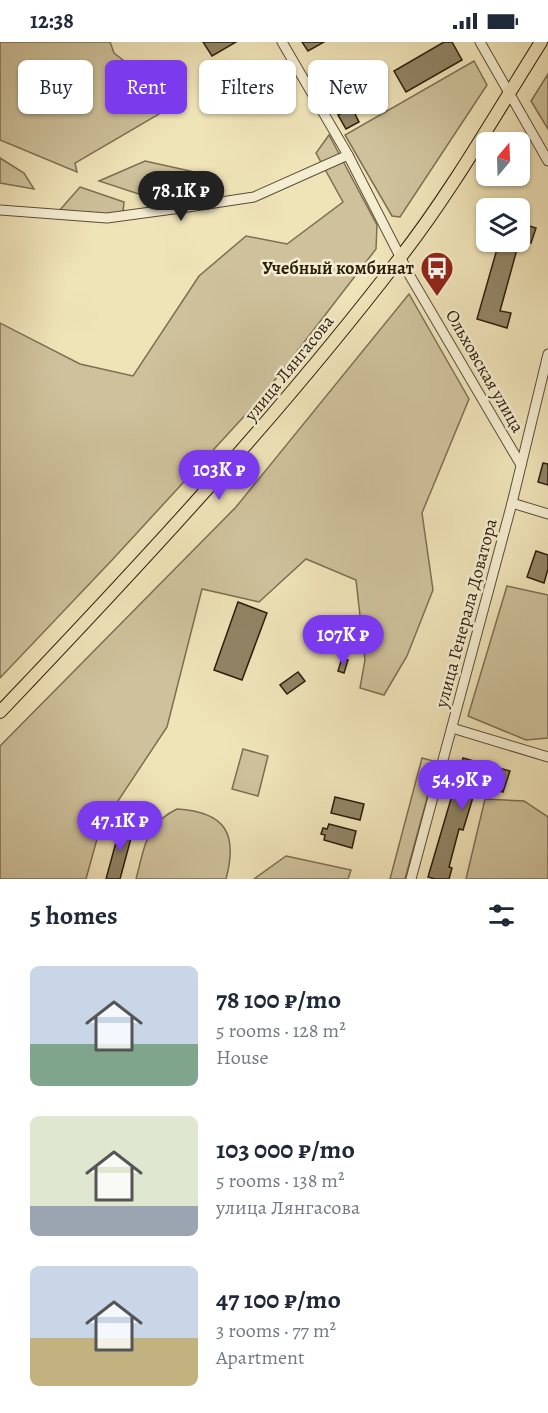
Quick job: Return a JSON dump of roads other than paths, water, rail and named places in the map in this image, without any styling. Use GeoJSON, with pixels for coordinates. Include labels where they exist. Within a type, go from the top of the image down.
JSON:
{"type":"FeatureCollection","features":[{"type":"Feature","properties":{"kind":"main road","name":"улица Лянгасова"},"geometry":{"type":"LineString","coordinates":[[0,712],[180,522],[259,433],[401,257],[459,172],[541,42]]}},
{"type":"Feature","properties":{"kind":"street","name":"Ольховская улица"},"geometry":{"type":"LineString","coordinates":[[282,42],[348,155],[401,257],[521,465]]}},
{"type":"Feature","properties":{"kind":"street"},"geometry":{"type":"LineString","coordinates":[[480,42],[548,161]]}},
{"type":"Feature","properties":{"kind":"street"},"geometry":{"type":"LineString","coordinates":[[0,210],[107,218],[254,197],[348,155]]}},
{"type":"Feature","properties":{"kind":"street","name":"улица Генерала Доватора"},"geometry":{"type":"LineString","coordinates":[[411,879],[512,503],[548,354]]}},
{"type":"Feature","properties":{"kind":"street"},"geometry":{"type":"LineString","coordinates":[[512,503],[548,514]]}},
{"type":"Feature","properties":{"kind":"street"},"geometry":{"type":"LineString","coordinates":[[452,728],[548,757]]}},
{"type":"Feature","properties":{"kind":"place","name":"Учебный комбинат"},"geometry":{"type":"Point","coordinates":[437,297]}}]}
